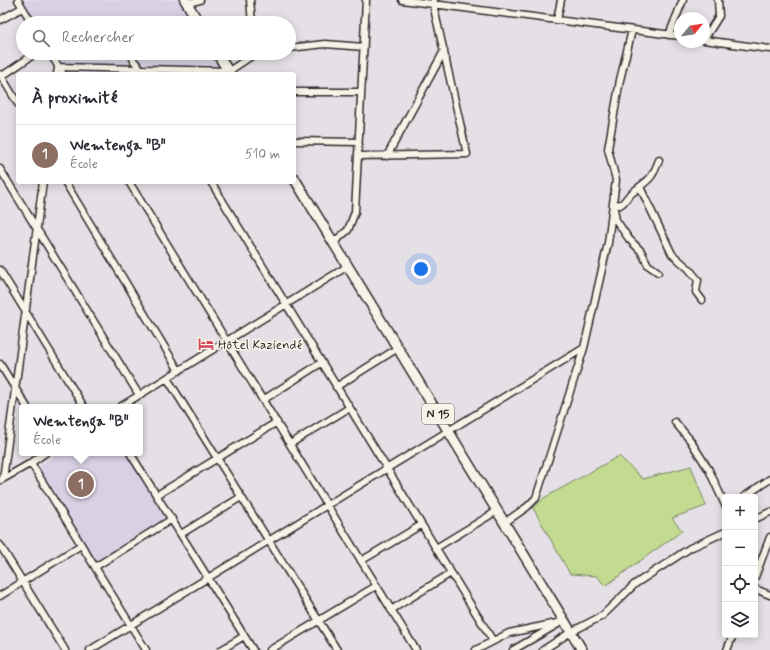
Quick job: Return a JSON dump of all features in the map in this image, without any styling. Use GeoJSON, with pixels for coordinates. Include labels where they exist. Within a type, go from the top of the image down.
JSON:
{"type":"FeatureCollection","features":[{"type":"Feature","properties":{"kind":"main road"},"geometry":{"type":"LineString","coordinates":[[186,1],[195,16]]}},
{"type":"Feature","properties":{"kind":"main road"},"geometry":{"type":"LineString","coordinates":[[221,60],[228,72]]}},
{"type":"Feature","properties":{"kind":"main road","name":"N 15"},"geometry":{"type":"LineString","coordinates":[[296,181],[582,650]]}},
{"type":"Feature","properties":{"kind":"street"},"geometry":{"type":"LineString","coordinates":[[18,0],[27,16]]}},
{"type":"Feature","properties":{"kind":"street"},"geometry":{"type":"LineString","coordinates":[[186,1],[200,0]]}},
{"type":"Feature","properties":{"kind":"street"},"geometry":{"type":"LineString","coordinates":[[250,0],[251,16]]}},
{"type":"Feature","properties":{"kind":"street"},"geometry":{"type":"LineString","coordinates":[[333,243],[348,230],[355,212],[366,0]]}},
{"type":"Feature","properties":{"kind":"street"},"geometry":{"type":"LineString","coordinates":[[402,0],[434,2],[674,35]]}},
{"type":"Feature","properties":{"kind":"street"},"geometry":{"type":"LineString","coordinates":[[557,20],[560,0]]}},
{"type":"Feature","properties":{"kind":"street"},"geometry":{"type":"LineString","coordinates":[[669,35],[683,0]]}},
{"type":"Feature","properties":{"kind":"street"},"geometry":{"type":"LineString","coordinates":[[710,30],[719,16],[718,0]]}},
{"type":"Feature","properties":{"kind":"street"},"geometry":{"type":"LineString","coordinates":[[358,156],[467,154],[434,2]]}},
{"type":"Feature","properties":{"kind":"street"},"geometry":{"type":"LineString","coordinates":[[0,20],[22,8]]}},
{"type":"Feature","properties":{"kind":"street"},"geometry":{"type":"LineString","coordinates":[[504,523],[527,507],[536,498],[584,348],[608,244],[616,180],[608,149],[620,80],[632,30]]}},
{"type":"Feature","properties":{"kind":"street"},"geometry":{"type":"LineString","coordinates":[[710,40],[770,49]]}},
{"type":"Feature","properties":{"kind":"street"},"geometry":{"type":"LineString","coordinates":[[296,47],[325,44],[364,47]]}},
{"type":"Feature","properties":{"kind":"street"},"geometry":{"type":"LineString","coordinates":[[387,156],[444,51]]}},
{"type":"Feature","properties":{"kind":"street"},"geometry":{"type":"LineString","coordinates":[[16,101],[1,75],[25,60]]}},
{"type":"Feature","properties":{"kind":"street"},"geometry":{"type":"LineString","coordinates":[[54,60],[62,72]]}},
{"type":"Feature","properties":{"kind":"street"},"geometry":{"type":"LineString","coordinates":[[134,60],[143,71]]}},
{"type":"Feature","properties":{"kind":"street"},"geometry":{"type":"LineString","coordinates":[[230,72],[245,60]]}},
{"type":"Feature","properties":{"kind":"street"},"geometry":{"type":"LineString","coordinates":[[58,66],[186,72]]}},
{"type":"Feature","properties":{"kind":"street"},"geometry":{"type":"LineString","coordinates":[[57,72],[58,66]]}},
{"type":"Feature","properties":{"kind":"street"},"geometry":{"type":"LineString","coordinates":[[296,92],[361,92]]}},
{"type":"Feature","properties":{"kind":"street"},"geometry":{"type":"LineString","coordinates":[[296,141],[358,142]]}},
{"type":"Feature","properties":{"kind":"street"},"geometry":{"type":"LineString","coordinates":[[613,203],[620,205],[626,202],[629,195],[653,177],[659,160]]}},
{"type":"Feature","properties":{"kind":"street"},"geometry":{"type":"LineString","coordinates":[[0,169],[139,395]]}},
{"type":"Feature","properties":{"kind":"street"},"geometry":{"type":"LineString","coordinates":[[2,478],[43,184]]}},
{"type":"Feature","properties":{"kind":"street"},"geometry":{"type":"LineString","coordinates":[[66,184],[179,371]]}},
{"type":"Feature","properties":{"kind":"street"},"geometry":{"type":"LineString","coordinates":[[130,184],[416,650]]}},
{"type":"Feature","properties":{"kind":"street"},"geometry":{"type":"LineString","coordinates":[[212,184],[493,641]]}},
{"type":"Feature","properties":{"kind":"street"},"geometry":{"type":"LineString","coordinates":[[640,187],[672,254],[689,269],[698,280],[696,292],[702,300]]}},
{"type":"Feature","properties":{"kind":"street"},"geometry":{"type":"LineString","coordinates":[[613,203],[616,220],[629,239],[641,251],[648,265],[658,272]]}},
{"type":"Feature","properties":{"kind":"street"},"geometry":{"type":"LineString","coordinates":[[125,404],[348,266]]}},
{"type":"Feature","properties":{"kind":"street"},"geometry":{"type":"LineString","coordinates":[[0,270],[82,404]]}},
{"type":"Feature","properties":{"kind":"street"},"geometry":{"type":"LineString","coordinates":[[336,387],[398,348]]}},
{"type":"Feature","properties":{"kind":"street"},"geometry":{"type":"LineString","coordinates":[[90,650],[387,470],[584,348]]}},
{"type":"Feature","properties":{"kind":"street"},"geometry":{"type":"LineString","coordinates":[[263,400],[321,363]]}},
{"type":"Feature","properties":{"kind":"street"},"geometry":{"type":"LineString","coordinates":[[0,364],[24,404]]}},
{"type":"Feature","properties":{"kind":"street"},"geometry":{"type":"LineString","coordinates":[[167,378],[337,650]]}},
{"type":"Feature","properties":{"kind":"street"},"geometry":{"type":"LineString","coordinates":[[290,444],[349,408]]}},
{"type":"Feature","properties":{"kind":"street"},"geometry":{"type":"LineString","coordinates":[[157,495],[276,422]]}},
{"type":"Feature","properties":{"kind":"street"},"geometry":{"type":"LineString","coordinates":[[675,422],[690,440],[709,470],[722,498]]}},
{"type":"Feature","properties":{"kind":"street"},"geometry":{"type":"LineString","coordinates":[[2,478],[31,463],[41,456]]}},
{"type":"Feature","properties":{"kind":"street"},"geometry":{"type":"LineString","coordinates":[[132,456],[253,650]]}},
{"type":"Feature","properties":{"kind":"street"},"geometry":{"type":"LineString","coordinates":[[31,463],[146,650]]}},
{"type":"Feature","properties":{"kind":"street"},"geometry":{"type":"LineString","coordinates":[[0,468],[2,478]]}},
{"type":"Feature","properties":{"kind":"street"},"geometry":{"type":"LineString","coordinates":[[748,494],[770,479]]}},
{"type":"Feature","properties":{"kind":"street"},"geometry":{"type":"LineString","coordinates":[[181,534],[241,497]]}},
{"type":"Feature","properties":{"kind":"street"},"geometry":{"type":"LineString","coordinates":[[436,548],[497,511]]}},
{"type":"Feature","properties":{"kind":"street"},"geometry":{"type":"LineString","coordinates":[[758,517],[770,512]]}},
{"type":"Feature","properties":{"kind":"street"},"geometry":{"type":"LineString","coordinates":[[95,567],[172,519]]}},
{"type":"Feature","properties":{"kind":"street"},"geometry":{"type":"LineString","coordinates":[[361,561],[421,525]]}},
{"type":"Feature","properties":{"kind":"street"},"geometry":{"type":"LineString","coordinates":[[543,650],[571,632],[602,616],[635,584],[699,542],[722,533]]}},
{"type":"Feature","properties":{"kind":"street"},"geometry":{"type":"LineString","coordinates":[[758,569],[770,537]]}},
{"type":"Feature","properties":{"kind":"street"},"geometry":{"type":"LineString","coordinates":[[0,545],[65,650]]}},
{"type":"Feature","properties":{"kind":"street"},"geometry":{"type":"LineString","coordinates":[[0,596],[81,545]]}},
{"type":"Feature","properties":{"kind":"street"},"geometry":{"type":"LineString","coordinates":[[391,610],[451,573]]}},
{"type":"Feature","properties":{"kind":"street"},"geometry":{"type":"LineString","coordinates":[[270,650],[376,586]]}},
{"type":"Feature","properties":{"kind":"street"},"geometry":{"type":"LineString","coordinates":[[758,590],[770,595]]}},
{"type":"Feature","properties":{"kind":"street"},"geometry":{"type":"LineString","coordinates":[[476,650],[509,633],[563,621]]}},
{"type":"Feature","properties":{"kind":"street"},"geometry":{"type":"LineString","coordinates":[[513,650],[563,621]]}},
{"type":"Feature","properties":{"kind":"street"},"geometry":{"type":"LineString","coordinates":[[221,650],[244,636]]}},
{"type":"Feature","properties":{"kind":"street"},"geometry":{"type":"LineString","coordinates":[[727,650],[732,638]]}},
{"type":"Feature","properties":{"kind":"shaded area"},"geometry":{"type":"Polygon","coordinates":[[[23,0],[179,0],[189,16],[33,16],[23,0]]]}},
{"type":"Feature","properties":{"kind":"shaded area"},"geometry":{"type":"Polygon","coordinates":[[[60,60],[216,60],[220,67],[62,63],[60,60]]]}},
{"type":"Feature","properties":{"kind":"shaded area"},"geometry":{"type":"Polygon","coordinates":[[[55,456],[128,456],[166,517],[96,561],[38,470],[41,465],[55,456]]]}},
{"type":"Feature","properties":{"kind":"green space"},"geometry":{"type":"Polygon","coordinates":[[[619,456],[643,479],[691,466],[706,506],[672,518],[682,531],[605,586],[597,576],[570,574],[533,508],[544,498],[619,456]]]}},
{"type":"Feature","properties":{"kind":"place","name":"Hôtel Kaziendé"},"geometry":{"type":"Point","coordinates":[206,344]}},
{"type":"Feature","properties":{"kind":"place","name":"Wemtenga \"B\""},"geometry":{"type":"Point","coordinates":[81,484]}}]}
